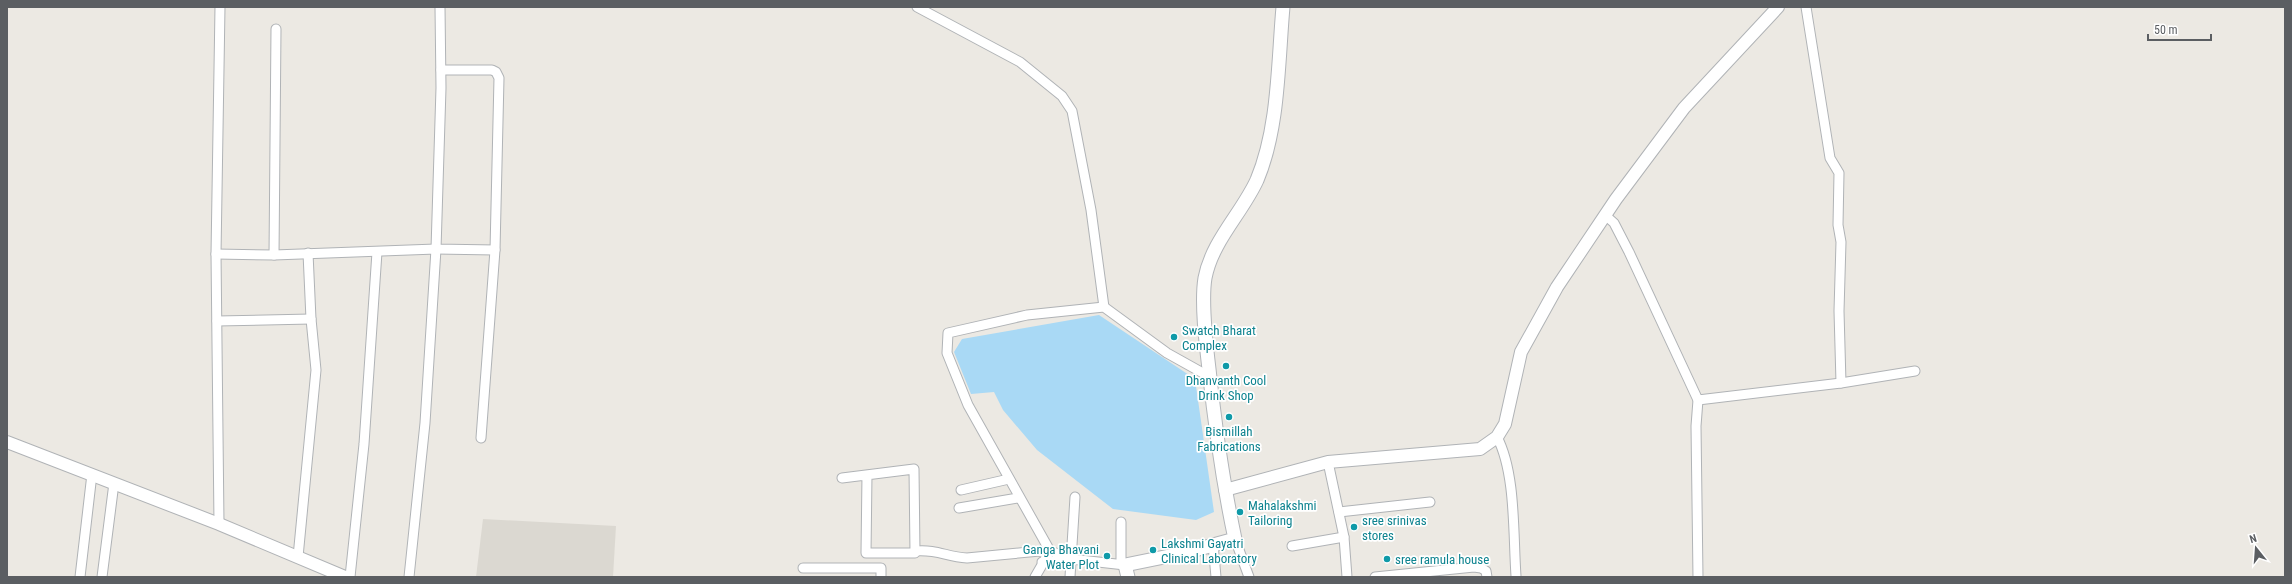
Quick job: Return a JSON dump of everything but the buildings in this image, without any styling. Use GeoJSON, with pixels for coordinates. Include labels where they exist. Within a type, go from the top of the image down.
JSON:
{"type":"FeatureCollection","features":[{"type":"Feature","properties":{"kind":"main road"},"geometry":{"type":"LineString","coordinates":[[1125,568],[1235,539],[1225,490],[1205,334],[1205,279],[1211,258],[1257,180],[1272,126],[1283,7]]}},
{"type":"Feature","properties":{"kind":"street"},"geometry":{"type":"LineString","coordinates":[[219,524],[216,254],[220,7]]}},
{"type":"Feature","properties":{"kind":"street"},"geometry":{"type":"LineString","coordinates":[[409,577],[425,423],[436,249],[441,70],[440,7]]}},
{"type":"Feature","properties":{"kind":"street"},"geometry":{"type":"LineString","coordinates":[[916,7],[1020,62],[1062,96],[1072,111],[1085,180],[1104,306]]}},
{"type":"Feature","properties":{"kind":"street"},"geometry":{"type":"LineString","coordinates":[[1225,490],[1328,462],[1480,449],[1497,437],[1506,424],[1521,352],[1556,287],[1605,215],[1684,108],[1778,7]]}},
{"type":"Feature","properties":{"kind":"street"},"geometry":{"type":"LineString","coordinates":[[1806,7],[1830,158],[1840,173],[1838,225],[1840,242],[1838,311],[1841,383]]}},
{"type":"Feature","properties":{"kind":"street"},"geometry":{"type":"LineString","coordinates":[[274,255],[276,29]]}},
{"type":"Feature","properties":{"kind":"street"},"geometry":{"type":"LineString","coordinates":[[441,70],[492,70],[498,75],[495,250],[481,438]]}},
{"type":"Feature","properties":{"kind":"street"},"geometry":{"type":"LineString","coordinates":[[1605,215],[1614,222],[1698,400],[1696,426],[1698,577]]}},
{"type":"Feature","properties":{"kind":"street"},"geometry":{"type":"LineString","coordinates":[[216,254],[274,255],[436,249],[495,250]]}},
{"type":"Feature","properties":{"kind":"street"},"geometry":{"type":"LineString","coordinates":[[350,577],[364,444],[376,252]]}},
{"type":"Feature","properties":{"kind":"street"},"geometry":{"type":"LineString","coordinates":[[298,557],[316,370],[311,319],[308,254]]}},
{"type":"Feature","properties":{"kind":"street"},"geometry":{"type":"LineString","coordinates":[[1046,556],[1009,479],[965,399],[947,353],[948,333],[1027,315],[1104,306],[1166,353],[1210,377]]}},
{"type":"Feature","properties":{"kind":"street"},"geometry":{"type":"LineString","coordinates":[[217,321],[311,319]]}},
{"type":"Feature","properties":{"kind":"street"},"geometry":{"type":"LineString","coordinates":[[1698,400],[1841,383],[1915,371]]}},
{"type":"Feature","properties":{"kind":"street"},"geometry":{"type":"LineString","coordinates":[[1497,437],[1506,453],[1510,479],[1516,576]]}},
{"type":"Feature","properties":{"kind":"street"},"geometry":{"type":"LineString","coordinates":[[7,442],[219,524],[345,577]]}},
{"type":"Feature","properties":{"kind":"street"},"geometry":{"type":"LineString","coordinates":[[1328,462],[1344,536],[1347,577]]}},
{"type":"Feature","properties":{"kind":"street"},"geometry":{"type":"LineString","coordinates":[[842,478],[914,470],[915,551]]}},
{"type":"Feature","properties":{"kind":"street"},"geometry":{"type":"LineString","coordinates":[[80,577],[92,474]]}},
{"type":"Feature","properties":{"kind":"street"},"geometry":{"type":"LineString","coordinates":[[867,475],[866,553],[915,553],[915,551],[936,550],[956,558],[967,558],[1040,552],[1058,562],[1068,558]]}},
{"type":"Feature","properties":{"kind":"street"},"geometry":{"type":"LineString","coordinates":[[961,490],[1009,479]]}},
{"type":"Feature","properties":{"kind":"street"},"geometry":{"type":"LineString","coordinates":[[102,577],[114,483]]}},
{"type":"Feature","properties":{"kind":"street"},"geometry":{"type":"LineString","coordinates":[[1070,577],[1068,558],[1075,496]]}},
{"type":"Feature","properties":{"kind":"street"},"geometry":{"type":"LineString","coordinates":[[959,508],[1018,498]]}},
{"type":"Feature","properties":{"kind":"street"},"geometry":{"type":"LineString","coordinates":[[1340,512],[1430,502]]}},
{"type":"Feature","properties":{"kind":"street"},"geometry":{"type":"LineString","coordinates":[[1046,556],[1068,558],[1125,568],[1121,522]]}},
{"type":"Feature","properties":{"kind":"street"},"geometry":{"type":"LineString","coordinates":[[1292,546],[1344,536]]}},
{"type":"Feature","properties":{"kind":"street"},"geometry":{"type":"LineString","coordinates":[[1235,539],[1249,577]]}},
{"type":"Feature","properties":{"kind":"street"},"geometry":{"type":"LineString","coordinates":[[1213,544],[1216,577]]}},
{"type":"Feature","properties":{"kind":"street"},"geometry":{"type":"LineString","coordinates":[[803,568],[881,572],[880,554]]}},
{"type":"Feature","properties":{"kind":"street"},"geometry":{"type":"LineString","coordinates":[[1035,577],[1046,556]]}},
{"type":"Feature","properties":{"kind":"street"},"geometry":{"type":"LineString","coordinates":[[1374,577],[1474,567],[1482,568],[1486,572],[1487,577]]}},
{"type":"Feature","properties":{"kind":"shaded area"},"geometry":{"type":"Polygon","coordinates":[[[483,519],[616,526],[613,577],[476,577],[483,519]]]}},
{"type":"Feature","properties":{"kind":"water"},"geometry":{"type":"Polygon","coordinates":[[[1099,315],[1195,379],[1214,512],[1196,520],[1113,509],[1037,450],[1003,410],[994,392],[971,394],[954,352],[962,339],[1099,315]]]}},
{"type":"Feature","properties":{"kind":"place","name":"Swatch Bharat Complex"},"geometry":{"type":"Point","coordinates":[1174,337]}},
{"type":"Feature","properties":{"kind":"place","name":"Dhanvanth Cool Drink Shop"},"geometry":{"type":"Point","coordinates":[1226,366]}},
{"type":"Feature","properties":{"kind":"place","name":"Bismillah Fabrications"},"geometry":{"type":"Point","coordinates":[1229,417]}},
{"type":"Feature","properties":{"kind":"place","name":"Mahalakshmi Tailoring"},"geometry":{"type":"Point","coordinates":[1240,512]}},
{"type":"Feature","properties":{"kind":"place","name":"sree srinivas stores"},"geometry":{"type":"Point","coordinates":[1354,527]}},
{"type":"Feature","properties":{"kind":"place","name":"Lakshmi Gayatri Clinical Laboratory"},"geometry":{"type":"Point","coordinates":[1153,550]}},
{"type":"Feature","properties":{"kind":"place","name":"Ganga Bhavani Water Plot"},"geometry":{"type":"Point","coordinates":[1107,556]}},
{"type":"Feature","properties":{"kind":"place","name":"sree ramula house"},"geometry":{"type":"Point","coordinates":[1387,559]}}]}
